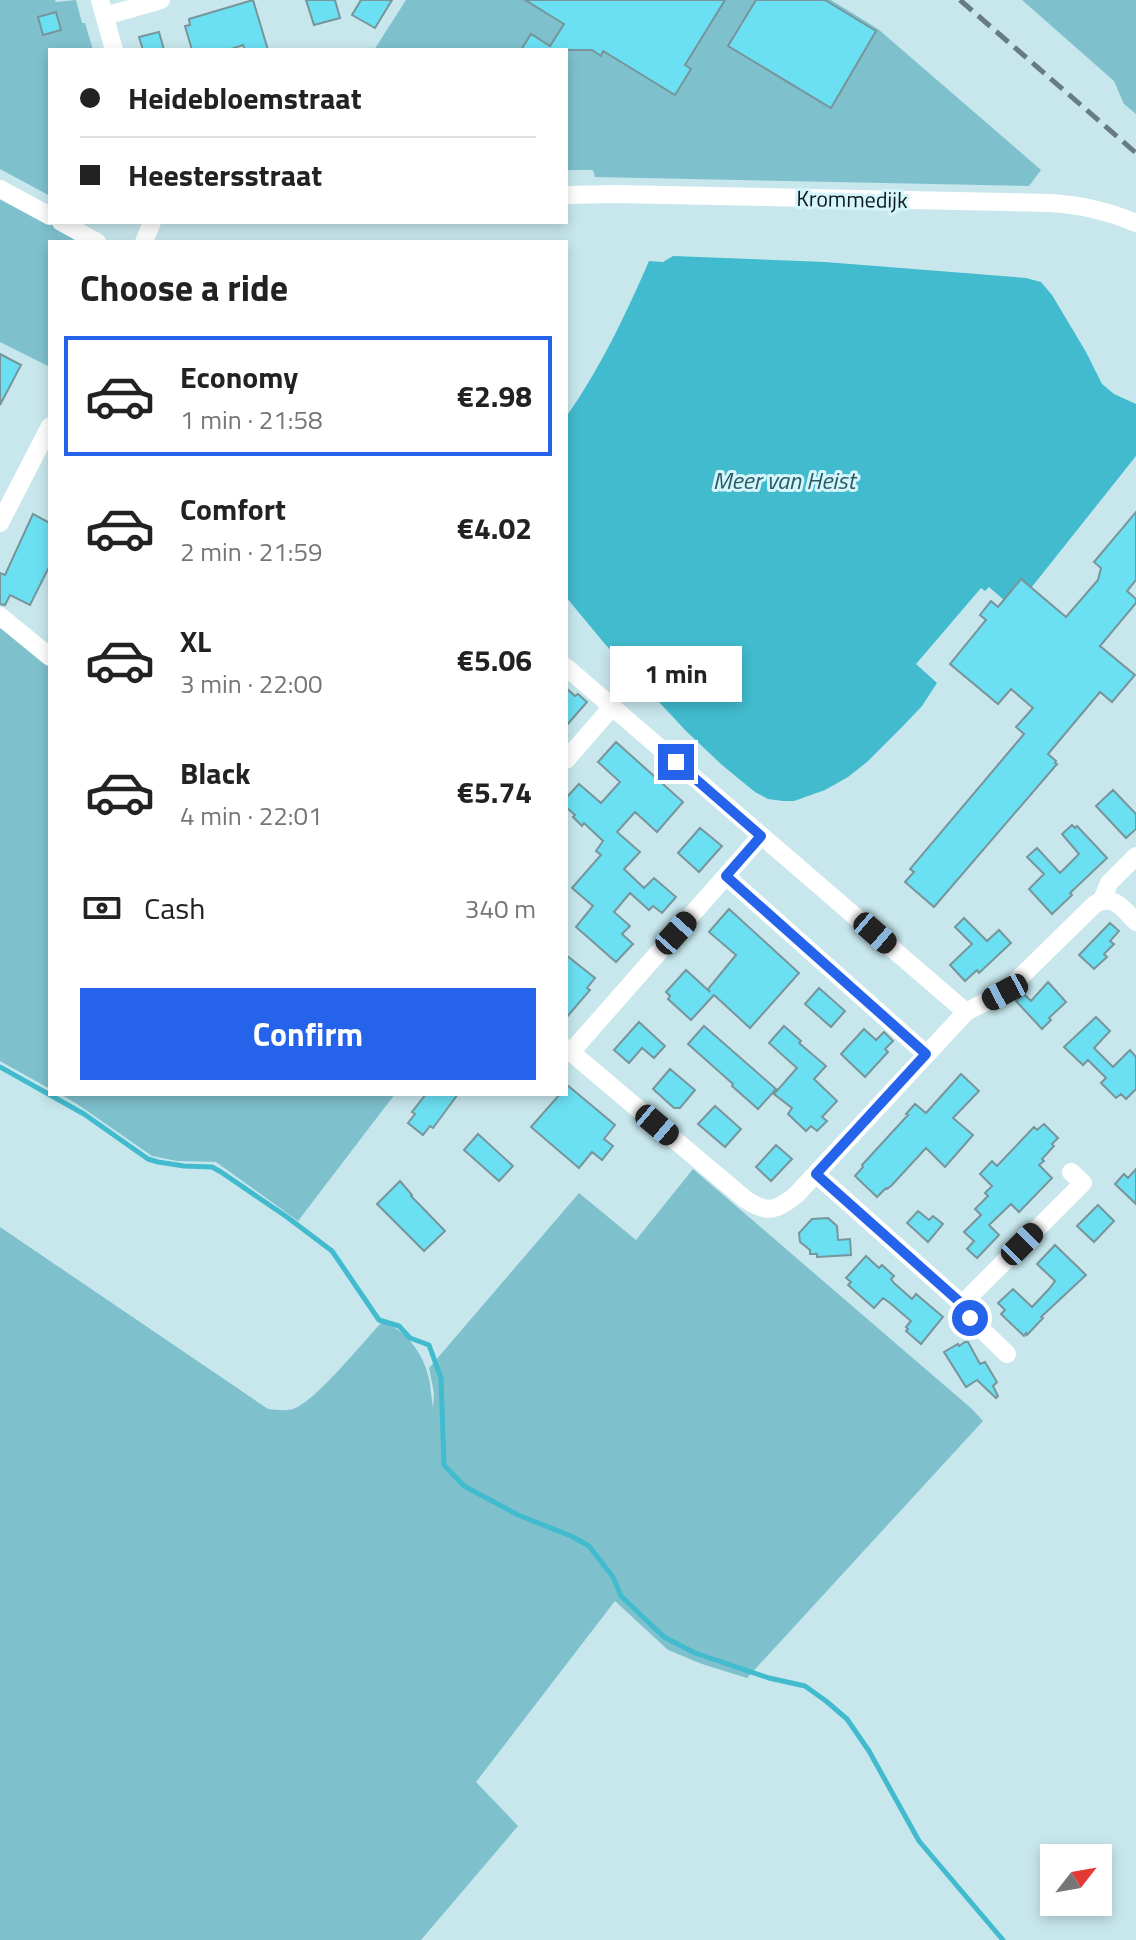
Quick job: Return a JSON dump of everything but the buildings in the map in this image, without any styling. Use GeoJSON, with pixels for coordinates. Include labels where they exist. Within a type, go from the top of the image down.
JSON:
{"type":"FeatureCollection","features":[{"type":"Feature","properties":{"kind":"street"},"geometry":{"type":"LineString","coordinates":[[113,48],[103,8],[161,0]]}},
{"type":"Feature","properties":{"kind":"street"},"geometry":{"type":"LineString","coordinates":[[0,189],[48,215]]}},
{"type":"Feature","properties":{"kind":"street","name":"Krommedijk"},"geometry":{"type":"LineString","coordinates":[[568,195],[1051,203],[1098,209],[1136,223]]}},
{"type":"Feature","properties":{"kind":"street"},"geometry":{"type":"LineString","coordinates":[[65,224],[93,240]]}},
{"type":"Feature","properties":{"kind":"street"},"geometry":{"type":"LineString","coordinates":[[0,523],[48,430]]}},
{"type":"Feature","properties":{"kind":"street"},"geometry":{"type":"LineString","coordinates":[[0,616],[48,655]]}},
{"type":"Feature","properties":{"kind":"street"},"geometry":{"type":"LineString","coordinates":[[568,669],[966,1012]]}},
{"type":"Feature","properties":{"kind":"street"},"geometry":{"type":"LineString","coordinates":[[568,758],[612,707]]}},
{"type":"Feature","properties":{"kind":"street"},"geometry":{"type":"LineString","coordinates":[[761,836],[568,1050],[758,1208],[770,1210],[782,1206],[796,1195],[966,1012],[1005,992],[1095,904],[1110,900],[1136,922]]}},
{"type":"Feature","properties":{"kind":"street"},"geometry":{"type":"LineString","coordinates":[[1102,900],[1109,883],[1136,856]]}},
{"type":"Feature","properties":{"kind":"street"},"geometry":{"type":"LineString","coordinates":[[726,876],[926,1054]]}},
{"type":"Feature","properties":{"kind":"street"},"geometry":{"type":"LineString","coordinates":[[962,1304],[1083,1183],[1071,1172]]}},
{"type":"Feature","properties":{"kind":"street"},"geometry":{"type":"LineString","coordinates":[[816,1174],[962,1304],[970,1318],[1007,1354]]}},
{"type":"Feature","properties":{"kind":"shaded area"},"geometry":{"type":"Polygon","coordinates":[[[0,0],[76,0],[92,48],[48,48],[48,195],[0,169],[0,0]]]}},
{"type":"Feature","properties":{"kind":"shaded area"},"geometry":{"type":"Polygon","coordinates":[[[406,0],[831,0],[878,29],[1041,170],[1029,186],[595,177],[593,170],[568,170],[568,48],[375,48],[406,0]]]}},
{"type":"Feature","properties":{"kind":"shaded area"},"geometry":{"type":"Polygon","coordinates":[[[1022,0],[1136,0],[1136,114],[1124,104],[1114,81],[1022,0]]]}},
{"type":"Feature","properties":{"kind":"shaded area"},"geometry":{"type":"Polygon","coordinates":[[[0,195],[81,240],[48,240],[48,366],[0,342],[0,195]]]}},
{"type":"Feature","properties":{"kind":"shaded area"},"geometry":{"type":"Polygon","coordinates":[[[0,626],[48,664],[48,1088],[0,1061],[0,626]]]}},
{"type":"Feature","properties":{"kind":"shaded area"},"geometry":{"type":"Polygon","coordinates":[[[63,1096],[393,1096],[298,1221],[216,1162],[177,1161],[152,1156],[63,1096]]]}},
{"type":"Feature","properties":{"kind":"shaded area"},"geometry":{"type":"Polygon","coordinates":[[[693,1169],[983,1421],[747,1678],[668,1650],[615,1601],[476,1782],[518,1826],[421,1940],[0,1940],[0,1227],[268,1409],[290,1410],[314,1395],[382,1322],[398,1330],[417,1350],[428,1375],[433,1407],[434,1393],[429,1368],[579,1193],[636,1240],[693,1169]]]}},
{"type":"Feature","properties":{"kind":"water","name":"Meer van Heist"},"geometry":{"type":"Polygon","coordinates":[[[673,256],[825,262],[1026,278],[1041,282],[1052,295],[1102,384],[1114,394],[1136,404],[1136,456],[1031,588],[1021,580],[1004,600],[989,587],[985,591],[981,588],[916,664],[937,683],[922,706],[848,777],[825,790],[794,801],[768,799],[722,765],[604,643],[568,599],[568,414],[612,341],[649,261],[663,262],[673,256]]]}},
{"type":"Feature","properties":{"kind":"waterway"},"geometry":{"type":"LineString","coordinates":[[0,1067],[48,1094]]}},
{"type":"Feature","properties":{"kind":"waterway"},"geometry":{"type":"LineString","coordinates":[[52,1096],[84,1114],[148,1159],[184,1166],[212,1167],[332,1251],[379,1320],[399,1326],[410,1338],[429,1345],[441,1378],[444,1465],[464,1486],[518,1515],[589,1546],[613,1577],[621,1596],[664,1637],[695,1653],[769,1678],[805,1686],[826,1701],[847,1719],[869,1751],[919,1841],[1003,1940]]}},
{"type":"Feature","properties":{"kind":"railway"},"geometry":{"type":"LineString","coordinates":[[960,0],[1136,153]]}},
{"type":"Feature","properties":{"kind":"route"},"geometry":{"type":"LineString","coordinates":[[676,762],[761,836],[726,876],[926,1054],[816,1174],[962,1304],[970,1318]]}}]}
